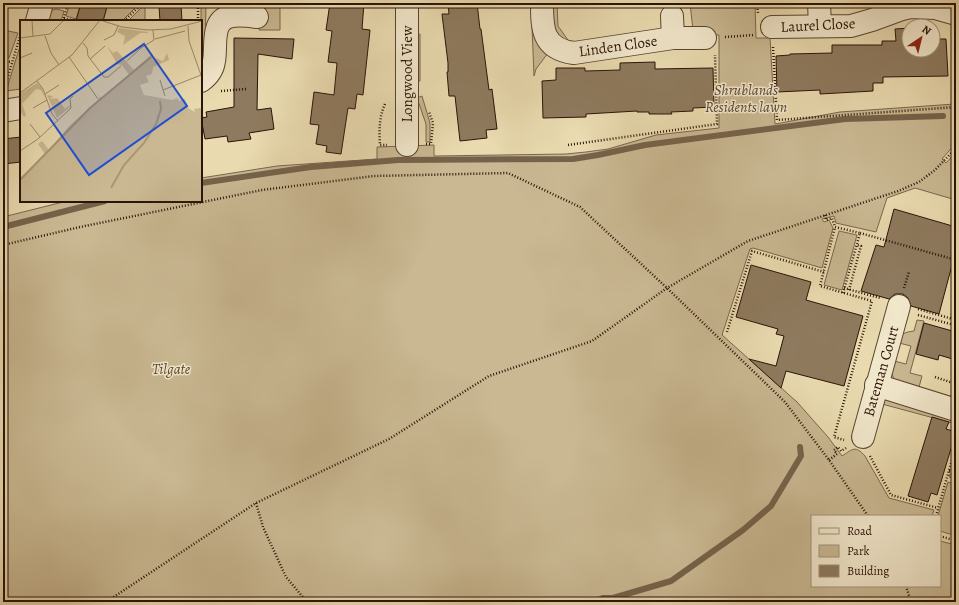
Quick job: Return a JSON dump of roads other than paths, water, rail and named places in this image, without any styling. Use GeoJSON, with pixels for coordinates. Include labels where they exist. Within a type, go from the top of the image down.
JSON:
{"type":"FeatureCollection","features":[{"type":"Feature","properties":{"kind":"street"},"geometry":{"type":"LineString","coordinates":[[37,20],[42,3]]}},
{"type":"Feature","properties":{"kind":"street","name":"Longwood View"},"geometry":{"type":"LineString","coordinates":[[407,3],[407,145]]}},
{"type":"Feature","properties":{"kind":"street","name":"Linden Close"},"geometry":{"type":"LineString","coordinates":[[542,3],[542,25],[544,33],[553,45],[566,52],[673,38],[713,37]]}},
{"type":"Feature","properties":{"kind":"street"},"geometry":{"type":"LineString","coordinates":[[819,3],[820,26]]}},
{"type":"Feature","properties":{"kind":"street","name":"Laurel Close"},"geometry":{"type":"LineString","coordinates":[[768,34],[820,26],[851,26],[911,7],[935,8],[956,14]]}},
{"type":"Feature","properties":{"kind":"street"},"geometry":{"type":"LineString","coordinates":[[202,80],[212,69],[214,61],[215,35],[217,28],[222,22],[232,16],[257,17]]}},
{"type":"Feature","properties":{"kind":"street"},"geometry":{"type":"LineString","coordinates":[[672,16],[673,38]]}},
{"type":"Feature","properties":{"kind":"street"},"geometry":{"type":"LineString","coordinates":[[3,111],[20,108]]}},
{"type":"Feature","properties":{"kind":"street","name":"Bateman Court"},"geometry":{"type":"LineString","coordinates":[[854,442],[908,310]]}},
{"type":"Feature","properties":{"kind":"street"},"geometry":{"type":"LineString","coordinates":[[876,386],[956,410]]}},
{"type":"Feature","properties":{"kind":"waterway"},"geometry":{"type":"LineString","coordinates":[[202,183],[311,167],[398,160],[573,159],[645,145],[845,119],[943,116]]}},
{"type":"Feature","properties":{"kind":"waterway"},"geometry":{"type":"LineString","coordinates":[[3,227],[101,202]]}},
{"type":"Feature","properties":{"kind":"waterway"},"geometry":{"type":"LineString","coordinates":[[594,602],[603,598],[613,598],[671,581],[743,530],[771,506],[801,456],[800,447]]}},
{"type":"Feature","properties":{"kind":"park label","name":"Shrublands Residents lawn"},"geometry":{"type":"Point","coordinates":[746,98]}},
{"type":"Feature","properties":{"kind":"park label","name":"Tilgate"},"geometry":{"type":"Point","coordinates":[171,369]}}]}
